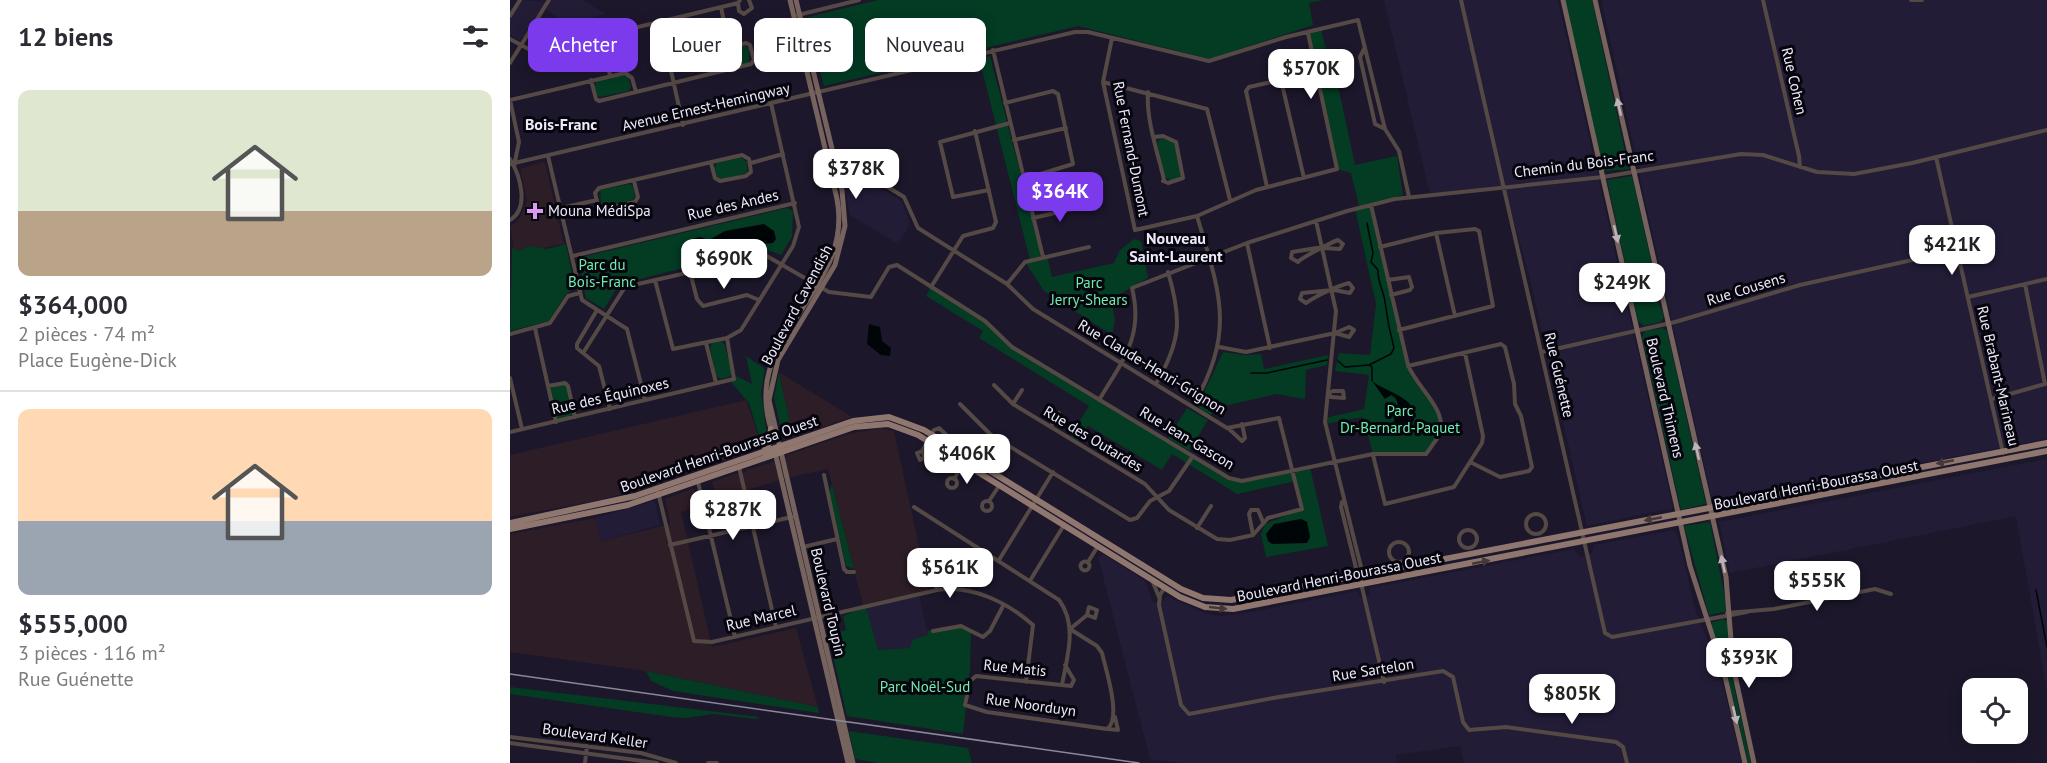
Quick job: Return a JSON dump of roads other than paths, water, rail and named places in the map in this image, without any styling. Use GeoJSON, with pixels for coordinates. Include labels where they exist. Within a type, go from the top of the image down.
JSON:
{"type":"FeatureCollection","features":[{"type":"Feature","properties":{"kind":"main road","name":"Boulevard Henri-Bourassa Ouest"},"geometry":{"type":"LineString","coordinates":[[510,523],[698,482],[778,450],[873,417],[902,420],[1197,604],[1230,610],[2047,451]]}},
{"type":"Feature","properties":{"kind":"main road"},"geometry":{"type":"LineString","coordinates":[[763,452],[769,444],[771,429]]}},
{"type":"Feature","properties":{"kind":"main road","name":"Boulevard Henri-Bourassa Ouest"},"geometry":{"type":"LineString","coordinates":[[967,460],[999,485],[1035,503],[1064,525],[1100,543],[1151,579],[1195,595],[1231,600],[1360,576],[1402,564],[1471,555],[2047,443]]}},
{"type":"Feature","properties":{"kind":"main road","name":"Boulevard Henri-Bourassa Ouest"},"geometry":{"type":"LineString","coordinates":[[510,529],[604,511],[763,452],[778,450]]}},
{"type":"Feature","properties":{"kind":"street"},"geometry":{"type":"LineString","coordinates":[[510,16],[520,0]]}},
{"type":"Feature","properties":{"kind":"street"},"geometry":{"type":"LineString","coordinates":[[510,63],[549,0]]}},
{"type":"Feature","properties":{"kind":"street"},"geometry":{"type":"LineString","coordinates":[[673,18],[739,2],[740,12],[747,14],[752,8],[749,0]]}},
{"type":"Feature","properties":{"kind":"street","name":"Boulevard Cavendish"},"geometry":{"type":"LineString","coordinates":[[778,450],[764,396],[768,369],[779,345],[837,259],[845,233],[845,208],[836,167],[796,15],[790,0]]}},
{"type":"Feature","properties":{"kind":"street","name":"Boulevard Cavendish"},"geometry":{"type":"LineString","coordinates":[[796,0],[796,15]]}},
{"type":"Feature","properties":{"kind":"street"},"geometry":{"type":"LineString","coordinates":[[796,15],[859,0]]}},
{"type":"Feature","properties":{"kind":"street","name":"Rue Guénette"},"geometry":{"type":"LineString","coordinates":[[1461,0],[1607,637],[1875,589],[1891,594]]}},
{"type":"Feature","properties":{"kind":"street","name":"Boulevard Thimens"},"geometry":{"type":"LineString","coordinates":[[1563,0],[1680,523],[1705,619],[1726,678],[1745,763]]}},
{"type":"Feature","properties":{"kind":"street","name":"Boulevard Thimens"},"geometry":{"type":"LineString","coordinates":[[1595,0],[1726,577],[1733,669],[1754,763]]}},
{"type":"Feature","properties":{"kind":"street","name":"Rue Cohen"},"geometry":{"type":"LineString","coordinates":[[1763,0],[1800,167]]}},
{"type":"Feature","properties":{"kind":"street"},"geometry":{"type":"LineString","coordinates":[[1911,0],[1922,0]]}},
{"type":"Feature","properties":{"kind":"street"},"geometry":{"type":"LineString","coordinates":[[721,7],[723,18]]}},
{"type":"Feature","properties":{"kind":"street","name":"Avenue Ernest-Hemingway"},"geometry":{"type":"LineString","coordinates":[[512,163],[1075,32],[1112,38],[1209,61],[1358,20],[1365,47]]}},
{"type":"Feature","properties":{"kind":"street"},"geometry":{"type":"LineString","coordinates":[[1193,406],[1208,381],[1219,347],[1221,305],[1197,216],[1230,200],[1268,187],[1335,172],[1337,166],[1308,33]]}},
{"type":"Feature","properties":{"kind":"street","name":"Rue Fernand-Dumont"},"geometry":{"type":"LineString","coordinates":[[1112,38],[1103,82],[1135,230],[1197,216]]}},
{"type":"Feature","properties":{"kind":"street"},"geometry":{"type":"LineString","coordinates":[[510,39],[528,49]]}},
{"type":"Feature","properties":{"kind":"street"},"geometry":{"type":"LineString","coordinates":[[742,45],[748,44],[753,62],[742,65]]}},
{"type":"Feature","properties":{"kind":"street"},"geometry":{"type":"LineString","coordinates":[[1365,47],[1359,57],[1375,124],[1385,129]]}},
{"type":"Feature","properties":{"kind":"street"},"geometry":{"type":"LineString","coordinates":[[1365,47],[1385,129],[1399,151],[1409,197]]}},
{"type":"Feature","properties":{"kind":"street"},"geometry":{"type":"LineString","coordinates":[[993,50],[1043,257]]}},
{"type":"Feature","properties":{"kind":"street"},"geometry":{"type":"LineString","coordinates":[[672,72],[683,124]]}},
{"type":"Feature","properties":{"kind":"street"},"geometry":{"type":"LineString","coordinates":[[591,80],[596,99],[599,101],[715,72]]}},
{"type":"Feature","properties":{"kind":"street"},"geometry":{"type":"LineString","coordinates":[[1268,187],[1246,91],[1249,87],[1316,72]]}},
{"type":"Feature","properties":{"kind":"street"},"geometry":{"type":"LineString","coordinates":[[510,220],[515,216],[522,202],[512,163],[519,138],[510,100],[610,75],[629,74],[636,92]]}},
{"type":"Feature","properties":{"kind":"street"},"geometry":{"type":"LineString","coordinates":[[1281,80],[1304,178]]}},
{"type":"Feature","properties":{"kind":"street"},"geometry":{"type":"LineString","coordinates":[[1103,82],[1208,109],[1230,200]]}},
{"type":"Feature","properties":{"kind":"street"},"geometry":{"type":"LineString","coordinates":[[1005,103],[1056,92],[1066,128],[1074,162],[1071,167],[1024,179]]}},
{"type":"Feature","properties":{"kind":"street"},"geometry":{"type":"LineString","coordinates":[[1148,92],[1148,104],[1154,137],[1163,181],[1168,183],[1183,178],[1176,141],[1163,136],[1154,137]]}},
{"type":"Feature","properties":{"kind":"street","name":"Boulevard Cavendish"},"geometry":{"type":"LineString","coordinates":[[778,450],[770,406],[772,376],[780,355],[819,286],[834,252],[839,219],[815,93]]}},
{"type":"Feature","properties":{"kind":"street"},"geometry":{"type":"LineString","coordinates":[[655,280],[673,349],[727,338],[739,333],[797,237],[799,227],[771,103]]}},
{"type":"Feature","properties":{"kind":"street"},"geometry":{"type":"LineString","coordinates":[[989,190],[957,198],[951,194],[939,142],[1010,123]]}},
{"type":"Feature","properties":{"kind":"street"},"geometry":{"type":"LineString","coordinates":[[1014,140],[1066,128]]}},
{"type":"Feature","properties":{"kind":"street","name":"Chemin du Bois-Franc"},"geometry":{"type":"LineString","coordinates":[[1121,363],[1135,335],[1137,322],[1132,288],[1209,256],[1371,205],[1409,197],[1603,177],[1744,153],[1763,155],[1826,173],[1854,174],[2047,130]]}},
{"type":"Feature","properties":{"kind":"street"},"geometry":{"type":"LineString","coordinates":[[931,287],[963,236],[995,226],[975,131]]}},
{"type":"Feature","properties":{"kind":"street"},"geometry":{"type":"LineString","coordinates":[[634,181],[638,197],[635,202],[602,209],[595,193],[598,189],[742,154],[748,156],[751,163],[749,174],[720,181],[715,178],[711,163]]}},
{"type":"Feature","properties":{"kind":"street"},"geometry":{"type":"LineString","coordinates":[[751,163],[783,154]]}},
{"type":"Feature","properties":{"kind":"street"},"geometry":{"type":"LineString","coordinates":[[548,156],[580,293],[585,303],[627,328],[645,400]]}},
{"type":"Feature","properties":{"kind":"street","name":"Rue Brabant-Marineau"},"geometry":{"type":"LineString","coordinates":[[1936,157],[2004,459]]}},
{"type":"Feature","properties":{"kind":"street","name":"Rue Claude-Henri-Grignon"},"geometry":{"type":"LineString","coordinates":[[836,167],[856,168],[904,197],[918,228],[1007,285],[1033,309],[1227,428],[1279,418],[1293,471]]}},
{"type":"Feature","properties":{"kind":"street"},"geometry":{"type":"LineString","coordinates":[[561,208],[597,200]]}},
{"type":"Feature","properties":{"kind":"street","name":"Rue des Andes"},"geometry":{"type":"LineString","coordinates":[[573,256],[795,203]]}},
{"type":"Feature","properties":{"kind":"street","name":"Rue Jean-Gascon"},"geometry":{"type":"LineString","coordinates":[[819,286],[839,294],[871,297],[893,265],[985,321],[1012,347],[1235,481],[1372,454],[1426,454],[1441,433],[1438,411],[1408,366],[1371,205]]}},
{"type":"Feature","properties":{"kind":"street"},"geometry":{"type":"LineString","coordinates":[[1033,219],[1082,207]]}},
{"type":"Feature","properties":{"kind":"street"},"geometry":{"type":"LineString","coordinates":[[1316,221],[1334,290],[1335,333],[1325,422],[1343,501],[1341,507],[1360,576],[1384,682]]}},
{"type":"Feature","properties":{"kind":"street"},"geometry":{"type":"LineString","coordinates":[[1380,247],[1436,233],[1475,229],[1479,231],[1493,306],[1399,330]]}},
{"type":"Feature","properties":{"kind":"street"},"geometry":{"type":"LineString","coordinates":[[1436,233],[1455,316]]}},
{"type":"Feature","properties":{"kind":"street"},"geometry":{"type":"LineString","coordinates":[[1323,248],[1295,251],[1291,258],[1298,262],[1323,248],[1338,240],[1343,243],[1340,249],[1323,248]]}},
{"type":"Feature","properties":{"kind":"street"},"geometry":{"type":"LineString","coordinates":[[1247,243],[1270,348]]}},
{"type":"Feature","properties":{"kind":"street"},"geometry":{"type":"LineString","coordinates":[[1007,285],[1022,264],[1089,247]]}},
{"type":"Feature","properties":{"kind":"street","name":"Rue Cousens"},"geometry":{"type":"LineString","coordinates":[[1541,352],[1668,324],[1800,285],[1957,250]]}},
{"type":"Feature","properties":{"kind":"street"},"geometry":{"type":"LineString","coordinates":[[583,352],[622,289],[765,255],[819,286]]}},
{"type":"Feature","properties":{"kind":"street"},"geometry":{"type":"LineString","coordinates":[[690,272],[697,299],[703,306],[747,295],[759,300]]}},
{"type":"Feature","properties":{"kind":"street"},"geometry":{"type":"LineString","coordinates":[[1156,384],[1169,361],[1178,335],[1178,302],[1168,272]]}},
{"type":"Feature","properties":{"kind":"street"},"geometry":{"type":"LineString","coordinates":[[1388,280],[1410,278],[1412,289],[1391,295]]}},
{"type":"Feature","properties":{"kind":"street"},"geometry":{"type":"LineString","coordinates":[[1968,297],[2047,279]]}},
{"type":"Feature","properties":{"kind":"street"},"geometry":{"type":"LineString","coordinates":[[1334,290],[1302,293],[1300,299],[1306,303],[1334,290],[1348,283],[1353,288],[1350,293],[1334,290]]}},
{"type":"Feature","properties":{"kind":"street"},"geometry":{"type":"LineString","coordinates":[[1991,399],[2045,384],[2025,284]]}},
{"type":"Feature","properties":{"kind":"street"},"geometry":{"type":"LineString","coordinates":[[1629,293],[1651,289],[1662,298]]}},
{"type":"Feature","properties":{"kind":"street"},"geometry":{"type":"LineString","coordinates":[[510,334],[550,323],[568,296],[580,293]]}},
{"type":"Feature","properties":{"kind":"street"},"geometry":{"type":"LineString","coordinates":[[597,310],[577,344],[577,348],[599,366],[610,409]]}},
{"type":"Feature","properties":{"kind":"street"},"geometry":{"type":"LineString","coordinates":[[535,328],[556,422]]}},
{"type":"Feature","properties":{"kind":"street"},"geometry":{"type":"LineString","coordinates":[[1219,347],[1246,352],[1335,333]]}},
{"type":"Feature","properties":{"kind":"street"},"geometry":{"type":"LineString","coordinates":[[706,343],[716,383],[734,378],[727,338]]}},
{"type":"Feature","properties":{"kind":"street"},"geometry":{"type":"LineString","coordinates":[[1408,366],[1501,344],[1505,346],[1515,384],[1515,404],[1521,416],[1532,467],[1529,471],[1500,477],[1470,462]]}},
{"type":"Feature","properties":{"kind":"street"},"geometry":{"type":"LineString","coordinates":[[1372,454],[1383,501],[1389,504],[1452,489],[1484,436],[1465,353]]}},
{"type":"Feature","properties":{"kind":"street"},"geometry":{"type":"LineString","coordinates":[[1099,400],[1121,363]]}},
{"type":"Feature","properties":{"kind":"street"},"geometry":{"type":"LineString","coordinates":[[510,378],[522,429]]}},
{"type":"Feature","properties":{"kind":"street"},"geometry":{"type":"LineString","coordinates":[[548,386],[565,383],[568,386],[575,417]]}},
{"type":"Feature","properties":{"kind":"street","name":"Rue des Équinoxes"},"geometry":{"type":"LineString","coordinates":[[510,432],[716,383]]}},
{"type":"Feature","properties":{"kind":"street","name":"Rue des Outardes"},"geometry":{"type":"LineString","coordinates":[[994,385],[1013,404],[1145,484],[1169,510],[1197,528],[1223,540],[1253,535]]}},
{"type":"Feature","properties":{"kind":"street"},"geometry":{"type":"LineString","coordinates":[[1013,404],[1022,390]]}},
{"type":"Feature","properties":{"kind":"street"},"geometry":{"type":"LineString","coordinates":[[960,404],[987,433],[1130,520],[1137,518],[1146,504],[1158,498],[1176,483],[1192,456]]}},
{"type":"Feature","properties":{"kind":"street"},"geometry":{"type":"LineString","coordinates":[[1051,426],[1059,413]]}},
{"type":"Feature","properties":{"kind":"street"},"geometry":{"type":"LineString","coordinates":[[1227,428],[1242,441],[1245,438],[1242,424]]}},
{"type":"Feature","properties":{"kind":"street"},"geometry":{"type":"LineString","coordinates":[[922,451],[930,437]]}},
{"type":"Feature","properties":{"kind":"street","name":"Boulevard Toupin"},"geometry":{"type":"LineString","coordinates":[[778,450],[848,751],[853,763]]}},
{"type":"Feature","properties":{"kind":"street"},"geometry":{"type":"LineString","coordinates":[[954,479],[967,460]]}},
{"type":"Feature","properties":{"kind":"street"},"geometry":{"type":"LineString","coordinates":[[739,467],[776,627]]}},
{"type":"Feature","properties":{"kind":"street"},"geometry":{"type":"LineString","coordinates":[[1253,535],[1268,518],[1302,509],[1293,471]]}},
{"type":"Feature","properties":{"kind":"street"},"geometry":{"type":"LineString","coordinates":[[999,560],[1053,472]]}},
{"type":"Feature","properties":{"kind":"street"},"geometry":{"type":"LineString","coordinates":[[824,475],[845,571],[854,572]]}},
{"type":"Feature","properties":{"kind":"street"},"geometry":{"type":"LineString","coordinates":[[698,482],[735,637]]}},
{"type":"Feature","properties":{"kind":"street"},"geometry":{"type":"LineString","coordinates":[[989,501],[999,485]]}},
{"type":"Feature","properties":{"kind":"street"},"geometry":{"type":"LineString","coordinates":[[658,492],[670,545],[793,516]]}},
{"type":"Feature","properties":{"kind":"street"},"geometry":{"type":"LineString","coordinates":[[1197,528],[1211,506]]}},
{"type":"Feature","properties":{"kind":"street"},"geometry":{"type":"LineString","coordinates":[[914,507],[1031,579],[1064,606],[1070,629],[1062,685]]}},
{"type":"Feature","properties":{"kind":"street"},"geometry":{"type":"LineString","coordinates":[[1253,535],[1249,514],[1251,510],[1258,510],[1263,523]]}},
{"type":"Feature","properties":{"kind":"street"},"geometry":{"type":"LineString","coordinates":[[1541,516],[1546,521],[1545,528],[1538,532],[1532,533],[1526,528],[1526,522],[1530,517],[1541,516]]}},
{"type":"Feature","properties":{"kind":"street"},"geometry":{"type":"LineString","coordinates":[[1031,579],[1064,525]]}},
{"type":"Feature","properties":{"kind":"street","name":"Boulevard Henri-Bourassa Ouest"},"geometry":{"type":"LineString","coordinates":[[1473,531],[1479,540],[1469,547],[1462,546],[1458,538],[1463,532],[1473,531]]}},
{"type":"Feature","properties":{"kind":"street"},"geometry":{"type":"LineString","coordinates":[[1538,532],[1540,541]]}},
{"type":"Feature","properties":{"kind":"street"},"geometry":{"type":"LineString","coordinates":[[800,547],[837,539]]}},
{"type":"Feature","properties":{"kind":"street","name":"Boulevard Henri-Bourassa Ouest"},"geometry":{"type":"LineString","coordinates":[[1401,542],[1406,545],[1409,552],[1402,564],[1391,558],[1388,551],[1393,544],[1401,542]]}},
{"type":"Feature","properties":{"kind":"street"},"geometry":{"type":"LineString","coordinates":[[1088,562],[1100,543]]}},
{"type":"Feature","properties":{"kind":"street","name":"Rue Marcel"},"geometry":{"type":"LineString","coordinates":[[670,545],[692,638],[698,642],[712,642],[735,637],[937,590],[953,588],[974,590],[1033,625],[1026,682]]}},
{"type":"Feature","properties":{"kind":"street","name":"Boulevard Henri-Bourassa Ouest"},"geometry":{"type":"LineString","coordinates":[[1469,547],[1471,555]]}},
{"type":"Feature","properties":{"kind":"street"},"geometry":{"type":"LineString","coordinates":[[923,557],[930,562],[937,590]]}},
{"type":"Feature","properties":{"kind":"street","name":"Rue Sartelon"},"geometry":{"type":"LineString","coordinates":[[1151,579],[1159,597],[1181,705],[1189,714],[1274,697],[1446,672],[1453,678],[1463,722],[1468,730],[1475,732],[1506,727],[1616,742],[1623,747],[1627,763]]}},
{"type":"Feature","properties":{"kind":"street"},"geometry":{"type":"LineString","coordinates":[[1159,597],[1166,584]]}},
{"type":"Feature","properties":{"kind":"street"},"geometry":{"type":"LineString","coordinates":[[933,631],[961,627],[983,637],[990,631],[1004,606]]}},
{"type":"Feature","properties":{"kind":"street"},"geometry":{"type":"LineString","coordinates":[[1070,629],[1087,615]]}},
{"type":"Feature","properties":{"kind":"street"},"geometry":{"type":"LineString","coordinates":[[1070,629],[1100,649],[1119,729],[1107,729]]}},
{"type":"Feature","properties":{"kind":"street","name":"Rue Matis"},"geometry":{"type":"LineString","coordinates":[[967,692],[970,681],[976,676],[1071,686],[1074,680],[1065,664]]}},
{"type":"Feature","properties":{"kind":"street","name":"Rue Noorduyn"},"geometry":{"type":"LineString","coordinates":[[967,692],[965,703],[968,707],[1107,729]]}},
{"type":"Feature","properties":{"kind":"street"},"geometry":{"type":"LineString","coordinates":[[1107,729],[1113,723],[1115,716]]}},
{"type":"Feature","properties":{"kind":"street","name":"Boulevard Keller"},"geometry":{"type":"LineString","coordinates":[[510,737],[641,753],[676,763]]}},
{"type":"Feature","properties":{"kind":"street","name":"Boulevard Keller"},"geometry":{"type":"LineString","coordinates":[[510,743],[657,763]]}},
{"type":"Feature","properties":{"kind":"street"},"geometry":{"type":"LineString","coordinates":[[585,763],[587,746]]}},
{"type":"Feature","properties":{"kind":"street","name":"Boulevard Toupin"},"geometry":{"type":"LineString","coordinates":[[848,751],[848,763]]}},
{"type":"Feature","properties":{"kind":"street"},"geometry":{"type":"LineString","coordinates":[[708,763],[717,763]]}},
{"type":"Feature","properties":{"kind":"waterway"},"geometry":{"type":"LineString","coordinates":[[1367,223],[1373,253],[1371,262],[1378,270],[1394,348],[1391,354],[1369,365]]}},
{"type":"Feature","properties":{"kind":"waterway"},"geometry":{"type":"LineString","coordinates":[[1251,373],[1267,373],[1327,360]]}},
{"type":"Feature","properties":{"kind":"waterway"},"geometry":{"type":"LineString","coordinates":[[1338,361],[1345,367],[1369,365],[1372,367],[1372,381]]}},
{"type":"Feature","properties":{"kind":"waterway"},"geometry":{"type":"LineString","coordinates":[[2036,590],[2047,647]]}},
{"type":"Feature","properties":{"kind":"tram line"},"geometry":{"type":"LineString","coordinates":[[510,674],[1139,763]]}},
{"type":"Feature","properties":{"kind":"place","name":"Mouna MédiSpa"},"geometry":{"type":"Point","coordinates":[535,211]}},
{"type":"Feature","properties":{"kind":"district","name":"Bois-Franc"},"geometry":{"type":"Point","coordinates":[561,124]}},
{"type":"Feature","properties":{"kind":"district","name":"Nouveau Saint-Laurent"},"geometry":{"type":"Point","coordinates":[1176,247]}},
{"type":"Feature","properties":{"kind":"park label","name":"Parc du Bois-Franc"},"geometry":{"type":"Point","coordinates":[602,274]}},
{"type":"Feature","properties":{"kind":"park label","name":"Parc Jerry-Shears"},"geometry":{"type":"Point","coordinates":[1089,292]}},
{"type":"Feature","properties":{"kind":"park label","name":"Parc Dr-Bernard-Paquet"},"geometry":{"type":"Point","coordinates":[1400,420]}},
{"type":"Feature","properties":{"kind":"park label","name":"Parc Noël-Sud"},"geometry":{"type":"Point","coordinates":[925,687]}}]}
